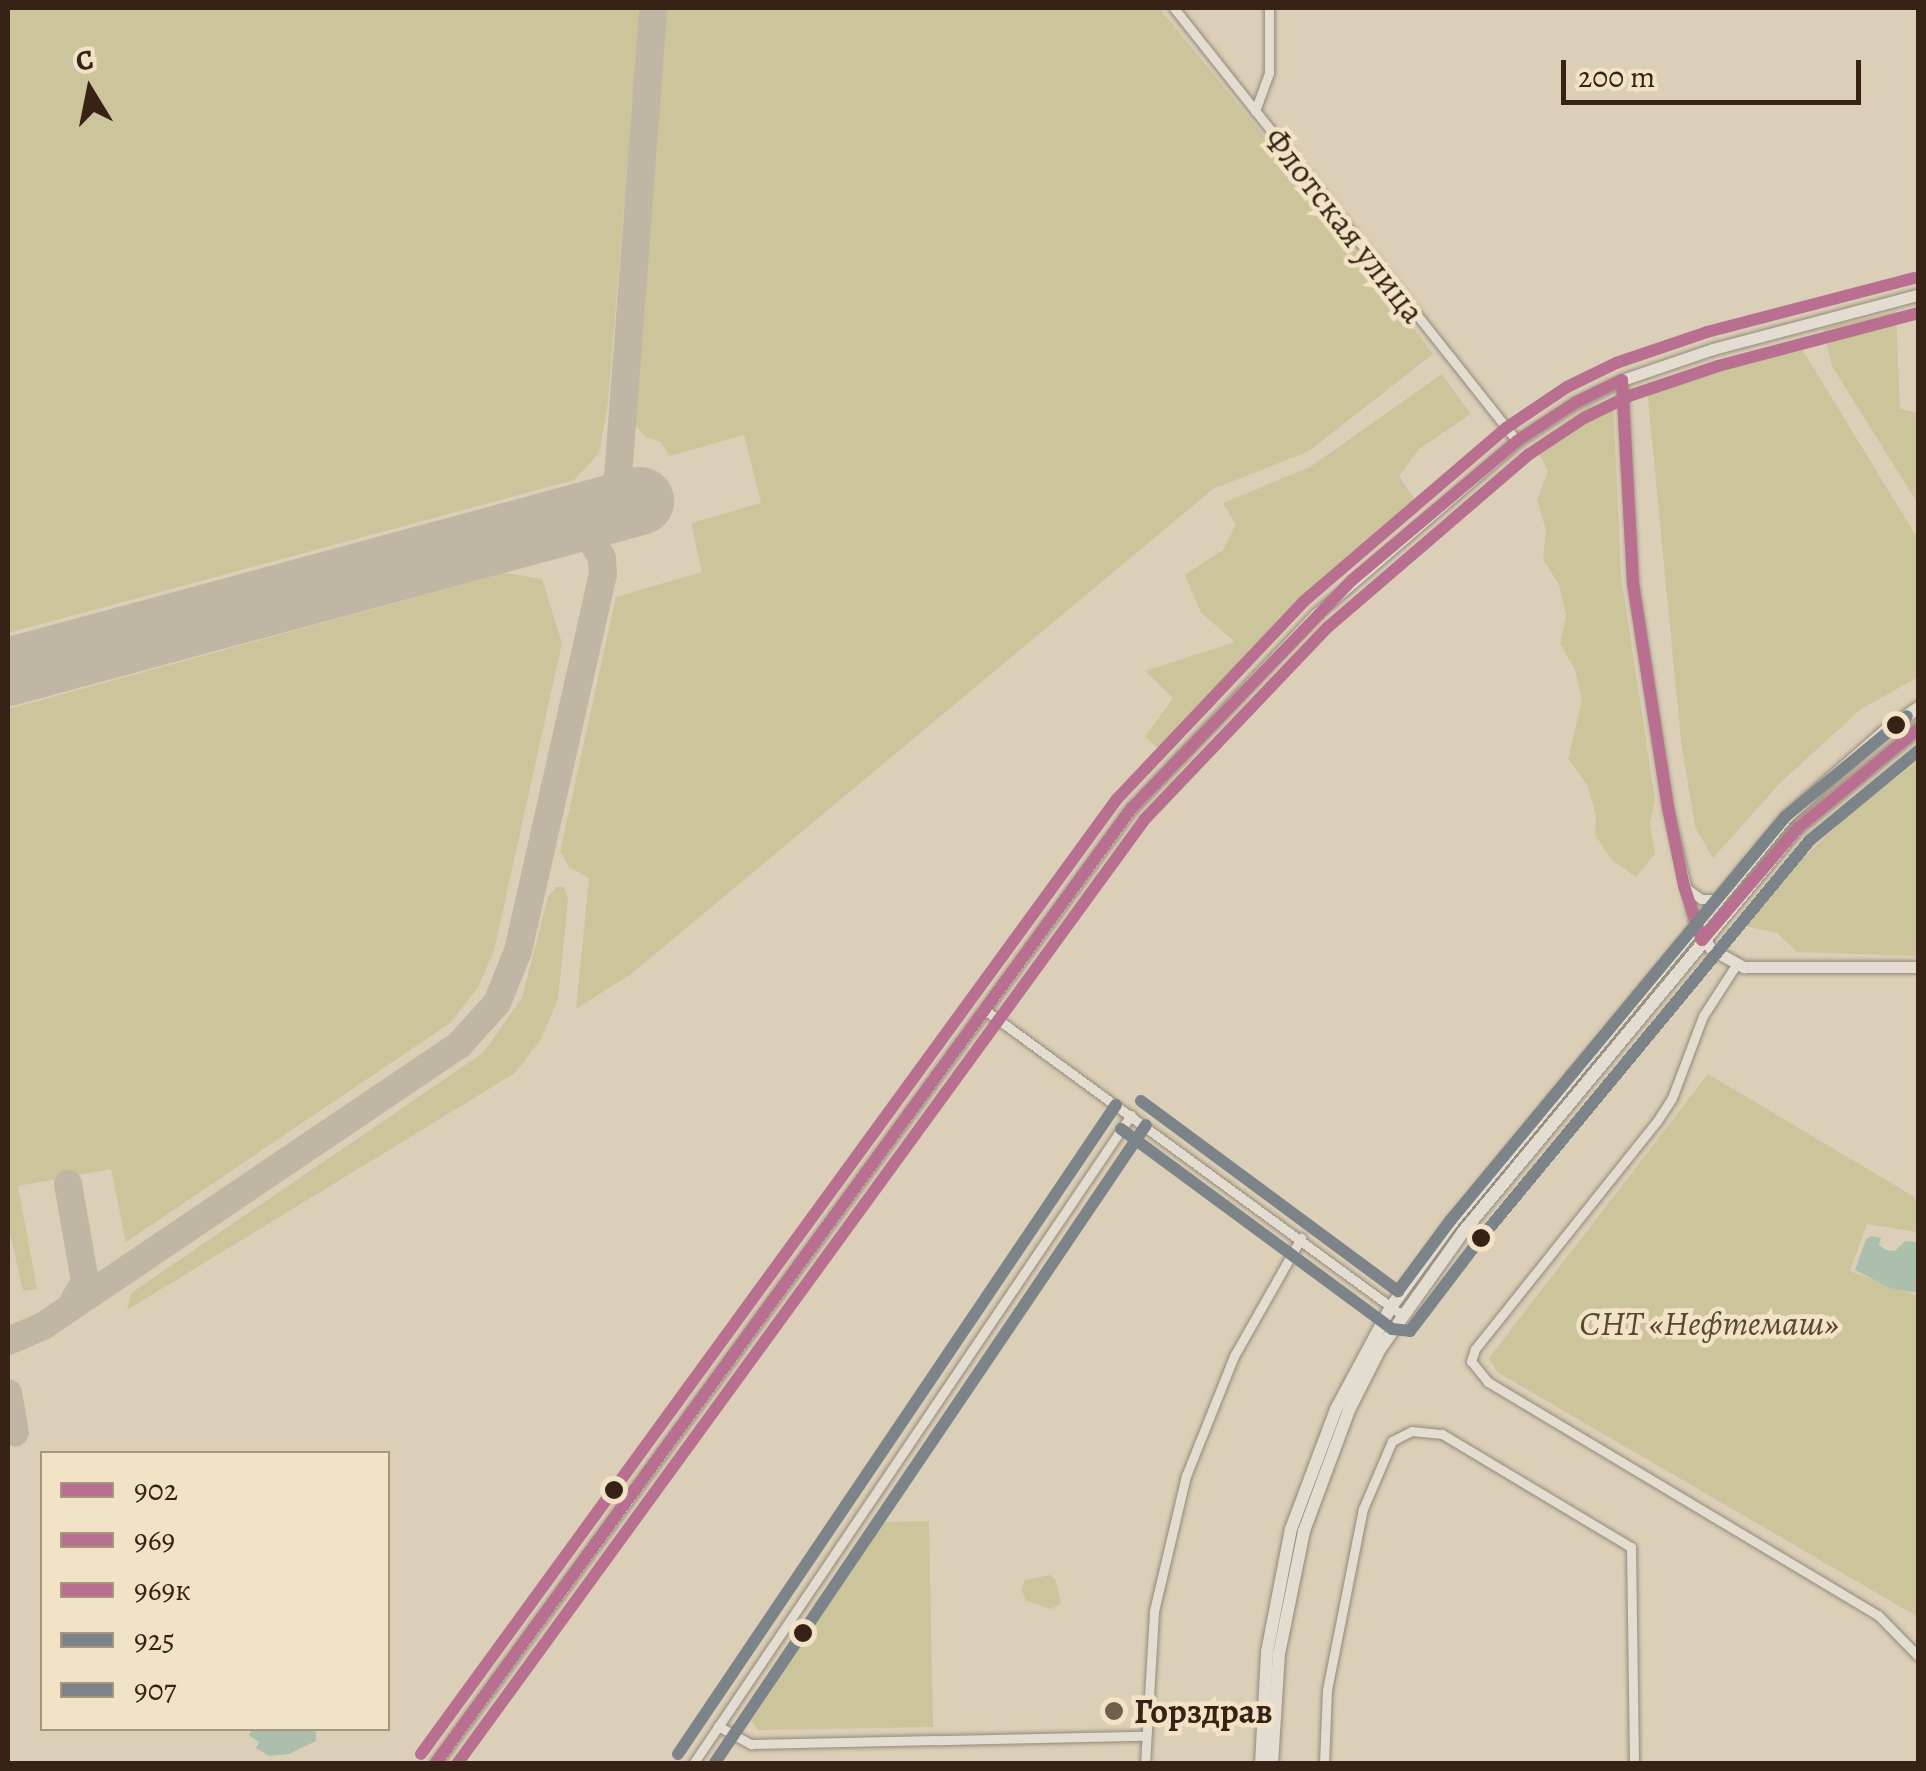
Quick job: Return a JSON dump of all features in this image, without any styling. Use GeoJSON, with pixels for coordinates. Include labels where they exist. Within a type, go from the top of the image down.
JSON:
{"type":"FeatureCollection","features":[{"type":"Feature","properties":{"kind":"main road"},"geometry":{"type":"LineString","coordinates":[[1261,1764],[1267,1652],[1291,1529],[1336,1410],[1451,1224],[1787,818],[1884,732],[1918,708]]}},
{"type":"Feature","properties":{"kind":"main road"},"geometry":{"type":"LineString","coordinates":[[1272,1764],[1279,1654],[1304,1532],[1349,1410],[1397,1311],[1798,828],[1918,730]]}},
{"type":"Feature","properties":{"kind":"street","name":"Флотская улица"},"geometry":{"type":"LineString","coordinates":[[1174,8],[1517,441]]}},
{"type":"Feature","properties":{"kind":"street"},"geometry":{"type":"LineString","coordinates":[[1255,111],[1268,73],[1269,8]]}},
{"type":"Feature","properties":{"kind":"street"},"geometry":{"type":"LineString","coordinates":[[434,1764],[1101,848],[1160,776],[1316,614],[1517,441],[1575,403],[1622,380],[1713,349],[1918,295]]}},
{"type":"Feature","properties":{"kind":"street"},"geometry":{"type":"LineString","coordinates":[[1622,380],[1633,584],[1684,886],[1702,940],[1736,965],[1918,967]]}},
{"type":"Feature","properties":{"kind":"street"},"geometry":{"type":"LineString","coordinates":[[1684,886],[1695,898],[1718,899]]}},
{"type":"Feature","properties":{"kind":"street"},"geometry":{"type":"LineString","coordinates":[[1736,965],[1703,1016],[1672,1098],[1658,1121],[1496,1323],[1471,1362],[1488,1382],[1878,1616],[1918,1656]]}},
{"type":"Feature","properties":{"kind":"street"},"geometry":{"type":"LineString","coordinates":[[984,1010],[1397,1311]]}},
{"type":"Feature","properties":{"kind":"street"},"geometry":{"type":"LineString","coordinates":[[693,1764],[1131,1115]]}},
{"type":"Feature","properties":{"kind":"street"},"geometry":{"type":"LineString","coordinates":[[1145,1764],[1154,1612],[1186,1476],[1234,1356],[1301,1238]]}},
{"type":"Feature","properties":{"kind":"street"},"geometry":{"type":"LineString","coordinates":[[1324,1764],[1327,1690],[1363,1509],[1392,1441],[1412,1432],[1442,1434],[1631,1547],[1634,1764]]}},
{"type":"Feature","properties":{"kind":"street"},"geometry":{"type":"LineString","coordinates":[[718,1726],[751,1744],[1144,1736]]}},
{"type":"Feature","properties":{"kind":"green space"},"geometry":{"type":"Polygon","coordinates":[[[8,8],[640,8],[608,403],[599,453],[574,480],[8,633],[8,8]]]}},
{"type":"Feature","properties":{"kind":"green space"},"geometry":{"type":"Polygon","coordinates":[[[660,8],[1159,8],[1309,191],[1433,354],[1309,451],[1213,489],[631,974],[576,1009],[589,878],[569,867],[560,852],[616,597],[702,572],[691,523],[761,503],[744,435],[670,456],[661,442],[646,437],[627,418],[660,8]]]}},
{"type":"Feature","properties":{"kind":"green space"},"geometry":{"type":"Polygon","coordinates":[[[1896,311],[1900,409],[1918,413],[1918,504],[1832,366],[1823,329],[1896,311]]]}},
{"type":"Feature","properties":{"kind":"green space"},"geometry":{"type":"Polygon","coordinates":[[[1797,341],[1918,539],[1918,677],[1861,709],[1780,783],[1713,858],[1695,827],[1681,741],[1647,389],[1797,341]]]}},
{"type":"Feature","properties":{"kind":"green space"},"geometry":{"type":"Polygon","coordinates":[[[1442,374],[1471,414],[1419,449],[1399,476],[1421,509],[1327,585],[1165,753],[1145,737],[1173,698],[1145,671],[1235,642],[1201,613],[1185,575],[1223,550],[1236,525],[1223,503],[1310,467],[1442,374]]]}},
{"type":"Feature","properties":{"kind":"green space"},"geometry":{"type":"Polygon","coordinates":[[[1613,400],[1621,576],[1655,800],[1650,823],[1655,854],[1636,877],[1612,860],[1595,835],[1596,815],[1587,784],[1568,759],[1582,700],[1575,670],[1560,644],[1566,615],[1559,585],[1543,559],[1546,530],[1537,500],[1548,471],[1534,444],[1586,408],[1613,400]]]}},
{"type":"Feature","properties":{"kind":"green space"},"geometry":{"type":"Polygon","coordinates":[[[505,573],[542,579],[562,643],[494,951],[477,989],[450,1023],[126,1242],[111,1169],[18,1186],[37,1289],[23,1291],[8,1224],[8,709],[505,573]]]}},
{"type":"Feature","properties":{"kind":"green space"},"geometry":{"type":"Polygon","coordinates":[[[1918,761],[1918,956],[1797,952],[1777,933],[1741,925],[1786,874],[1857,807],[1918,761]]]}},
{"type":"Feature","properties":{"kind":"green space"},"geometry":{"type":"Polygon","coordinates":[[[556,887],[564,887],[568,900],[558,999],[541,1039],[515,1073],[127,1310],[131,1293],[483,1053],[522,998],[548,897],[556,887]]]}},
{"type":"Feature","properties":{"kind":"green space","name":"СНТ «Нефтемаш»"},"geometry":{"type":"Polygon","coordinates":[[[1708,1074],[1913,1196],[1918,1204],[1917,1232],[1867,1224],[1850,1271],[1918,1296],[1918,1617],[1497,1372],[1489,1358],[1708,1074]]]}},
{"type":"Feature","properties":{"kind":"green space"},"geometry":{"type":"Polygon","coordinates":[[[929,1521],[933,1727],[758,1730],[751,1721],[884,1522],[929,1521]]]}},
{"type":"Feature","properties":{"kind":"green space"},"geometry":{"type":"Polygon","coordinates":[[[1050,1575],[1056,1580],[1061,1604],[1051,1609],[1026,1601],[1021,1590],[1025,1580],[1050,1575]]]}},
{"type":"Feature","properties":{"kind":"shaded area"},"geometry":{"type":"Polygon","coordinates":[[[1881,1238],[1879,1245],[1886,1250],[1895,1251],[1905,1241],[1918,1242],[1918,1293],[1890,1288],[1855,1270],[1866,1239],[1881,1238]]]}},
{"type":"Feature","properties":{"kind":"shaded area"},"geometry":{"type":"Polygon","coordinates":[[[251,1731],[314,1731],[316,1741],[289,1754],[269,1756],[256,1748],[259,1742],[249,1735],[251,1731]]]}},
{"type":"Feature","properties":{"kind":"taxiway"},"geometry":{"type":"LineString","coordinates":[[602,510],[618,477],[653,8]]}},
{"type":"Feature","properties":{"kind":"taxiway"},"geometry":{"type":"LineString","coordinates":[[8,1341],[43,1326],[459,1045],[497,1003],[518,951],[603,574],[602,558],[591,539],[567,525],[551,524]]}},
{"type":"Feature","properties":{"kind":"taxiway"},"geometry":{"type":"LineString","coordinates":[[68,1184],[85,1281],[71,1306]]}},
{"type":"Feature","properties":{"kind":"taxiway"},"geometry":{"type":"LineString","coordinates":[[8,1393],[15,1432]]}},
{"type":"Feature","properties":{"kind":"runway"},"geometry":{"type":"LineString","coordinates":[[8,672],[640,501]]}},
{"type":"Feature","properties":{"kind":"transit line","name":"969к"},"geometry":{"type":"LineString","coordinates":[[421,1754],[1117,799],[1303,602],[1506,428],[1567,387],[1616,363],[1707,332],[1914,278]]}},
{"type":"Feature","properties":{"kind":"transit line","name":"969"},"geometry":{"type":"LineString","coordinates":[[457,1764],[1144,820],[1328,627],[1528,455],[1584,418],[1629,396],[1718,366],[1918,313]]}},
{"type":"Feature","properties":{"kind":"transit line","name":"902"},"geometry":{"type":"LineString","coordinates":[[1622,380],[1633,584],[1668,808],[1684,886],[1702,940],[1798,828],[1918,729]]}},
{"type":"Feature","properties":{"kind":"transit line","name":"902"},"geometry":{"type":"LineString","coordinates":[[435,1764],[1131,809],[1351,581],[1517,441],[1575,403],[1622,380]]}},
{"type":"Feature","properties":{"kind":"transit line","name":"907"},"geometry":{"type":"LineString","coordinates":[[1141,1101],[1398,1291],[1450,1221],[1785,817],[1907,716]]}},
{"type":"Feature","properties":{"kind":"transit line","name":"925"},"geometry":{"type":"LineString","coordinates":[[1121,1129],[1392,1329],[1410,1331],[1477,1243],[1810,840],[1918,751]]}},
{"type":"Feature","properties":{"kind":"transit line","name":"907"},"geometry":{"type":"LineString","coordinates":[[678,1754],[1116,1105]]}},
{"type":"Feature","properties":{"kind":"transit line","name":"925"},"geometry":{"type":"LineString","coordinates":[[714,1764],[1146,1125]]}},
{"type":"Feature","properties":{"kind":"place","name":"Горздрав"},"geometry":{"type":"Point","coordinates":[1114,1711]}}]}
